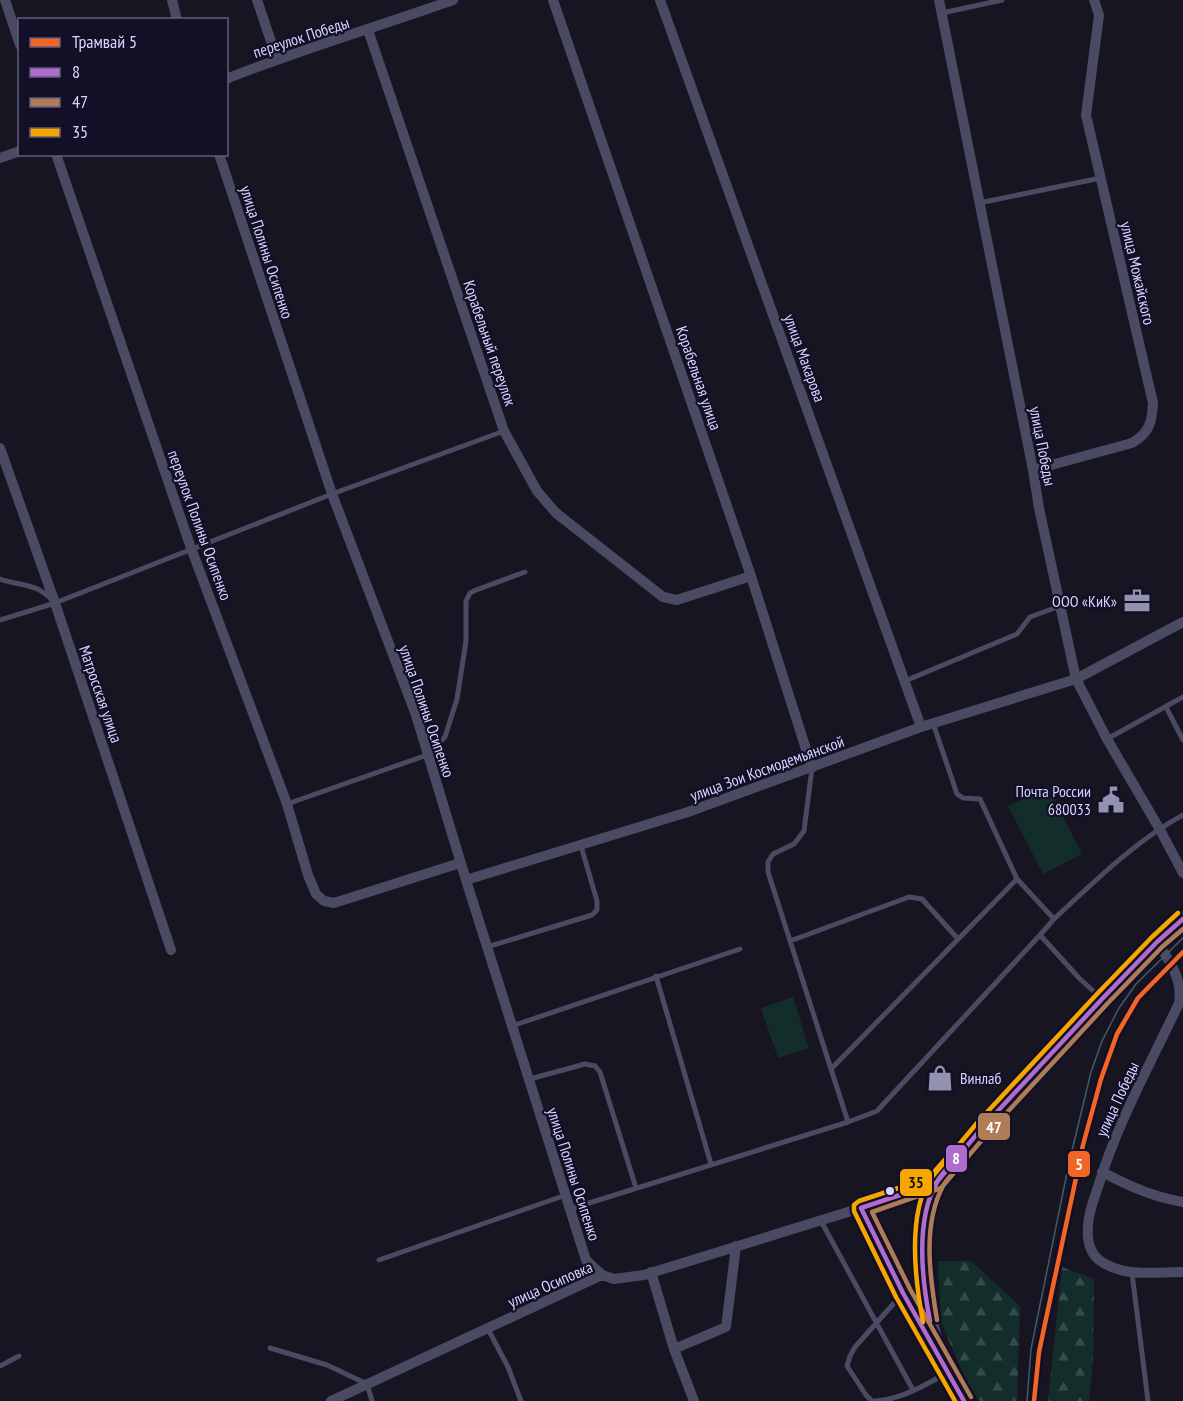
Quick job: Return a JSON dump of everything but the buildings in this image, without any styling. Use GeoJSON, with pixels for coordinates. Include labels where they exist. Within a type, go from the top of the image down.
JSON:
{"type":"FeatureCollection","features":[{"type":"Feature","properties":{"kind":"main road"},"geometry":{"type":"LineString","coordinates":[[964,1401],[939,1357],[924,1295],[922,1277],[927,1213],[936,1183],[982,1128],[1102,999],[1157,942],[1183,919]]}},
{"type":"Feature","properties":{"kind":"street"},"geometry":{"type":"LineString","coordinates":[[5,0],[18,39]]}},
{"type":"Feature","properties":{"kind":"street"},"geometry":{"type":"LineString","coordinates":[[172,0],[176,18]]}},
{"type":"Feature","properties":{"kind":"street"},"geometry":{"type":"LineString","coordinates":[[257,0],[277,59]]}},
{"type":"Feature","properties":{"kind":"street","name":"переулок Победы"},"geometry":{"type":"LineString","coordinates":[[228,78],[277,59],[453,0]]}},
{"type":"Feature","properties":{"kind":"street","name":"Корабельная улица"},"geometry":{"type":"LineString","coordinates":[[553,0],[751,576],[812,768]]}},
{"type":"Feature","properties":{"kind":"street","name":"улица Макарова"},"geometry":{"type":"LineString","coordinates":[[660,0],[921,727]]}},
{"type":"Feature","properties":{"kind":"street","name":"улица Победы"},"geometry":{"type":"LineString","coordinates":[[939,0],[1076,679],[1107,739],[1183,873]]}},
{"type":"Feature","properties":{"kind":"street","name":"улица Можайского"},"geometry":{"type":"LineString","coordinates":[[1033,470],[1132,443],[1149,430],[1153,418],[1153,403],[1086,115],[1099,15],[1094,0]]}},
{"type":"Feature","properties":{"kind":"street","name":"Корабельный переулок"},"geometry":{"type":"LineString","coordinates":[[368,30],[504,431],[537,491],[555,513],[663,597],[677,600],[751,576]]}},
{"type":"Feature","properties":{"kind":"street"},"geometry":{"type":"LineString","coordinates":[[0,158],[18,153]]}},
{"type":"Feature","properties":{"kind":"street","name":"переулок Полины Осипенко"},"geometry":{"type":"LineString","coordinates":[[57,156],[191,548],[287,804],[316,894],[324,901],[334,903],[460,863]]}},
{"type":"Feature","properties":{"kind":"street","name":"улица Полины Осипенко"},"geometry":{"type":"LineString","coordinates":[[220,156],[332,494],[416,715],[460,863],[586,1260],[602,1275]]}},
{"type":"Feature","properties":{"kind":"street","name":"Матросская улица"},"geometry":{"type":"LineString","coordinates":[[0,448],[55,603],[171,950]]}},
{"type":"Feature","properties":{"kind":"street","name":"улица Зои Космодемьянской"},"geometry":{"type":"LineString","coordinates":[[466,880],[688,812],[921,727],[1076,679],[1183,622]]}},
{"type":"Feature","properties":{"kind":"street","name":"улица Победы"},"geometry":{"type":"LineString","coordinates":[[1157,942],[1171,962],[1182,986],[1179,1003],[1110,1150],[1088,1225],[1090,1250],[1098,1260],[1132,1273],[1183,1272]]}},
{"type":"Feature","properties":{"kind":"street"},"geometry":{"type":"LineString","coordinates":[[1102,1172],[1142,1192],[1183,1202]]}},
{"type":"Feature","properties":{"kind":"street","name":"улица Осиповка"},"geometry":{"type":"LineString","coordinates":[[331,1401],[602,1275],[614,1279],[651,1272],[821,1221],[936,1183]]}},
{"type":"Feature","properties":{"kind":"street"},"geometry":{"type":"LineString","coordinates":[[861,1208],[903,1293],[939,1357]]}},
{"type":"Feature","properties":{"kind":"street"},"geometry":{"type":"LineString","coordinates":[[674,1349],[726,1327],[736,1246]]}},
{"type":"Feature","properties":{"kind":"street"},"geometry":{"type":"LineString","coordinates":[[651,1272],[674,1349],[694,1401]]}},
{"type":"Feature","properties":{"kind":"lane"},"geometry":{"type":"LineString","coordinates":[[942,14],[1002,0]]}},
{"type":"Feature","properties":{"kind":"lane"},"geometry":{"type":"LineString","coordinates":[[979,202],[1101,178]]}},
{"type":"Feature","properties":{"kind":"lane"},"geometry":{"type":"LineString","coordinates":[[0,620],[55,603],[159,563],[191,548],[504,431]]}},
{"type":"Feature","properties":{"kind":"lane"},"geometry":{"type":"LineString","coordinates":[[287,804],[427,755],[445,737],[457,699],[466,641],[466,601],[470,593],[525,572]]}},
{"type":"Feature","properties":{"kind":"lane"},"geometry":{"type":"LineString","coordinates":[[0,579],[32,586],[45,592],[55,603]]}},
{"type":"Feature","properties":{"kind":"lane"},"geometry":{"type":"LineString","coordinates":[[905,681],[1017,634],[1030,617],[1060,606]]}},
{"type":"Feature","properties":{"kind":"lane"},"geometry":{"type":"LineString","coordinates":[[1107,739],[1183,697]]}},
{"type":"Feature","properties":{"kind":"lane"},"geometry":{"type":"LineString","coordinates":[[1166,707],[1183,740]]}},
{"type":"Feature","properties":{"kind":"lane"},"geometry":{"type":"LineString","coordinates":[[933,723],[957,794],[963,798],[980,799],[1017,879],[1054,919]]}},
{"type":"Feature","properties":{"kind":"lane"},"geometry":{"type":"LineString","coordinates":[[812,768],[804,831],[794,844],[773,854],[768,862],[768,872],[848,1122]]}},
{"type":"Feature","properties":{"kind":"lane"},"geometry":{"type":"LineString","coordinates":[[570,1209],[877,1111],[1054,919],[1125,853],[1159,828],[1183,815]]}},
{"type":"Feature","properties":{"kind":"lane"},"geometry":{"type":"LineString","coordinates":[[487,947],[592,915],[597,910],[597,901],[581,846]]}},
{"type":"Feature","properties":{"kind":"lane"},"geometry":{"type":"LineString","coordinates":[[831,1069],[1017,879]]}},
{"type":"Feature","properties":{"kind":"lane"},"geometry":{"type":"LineString","coordinates":[[790,941],[909,897],[922,899],[958,939]]}},
{"type":"Feature","properties":{"kind":"lane"},"geometry":{"type":"LineString","coordinates":[[1040,935],[1102,999]]}},
{"type":"Feature","properties":{"kind":"lane"},"geometry":{"type":"LineString","coordinates":[[512,1026],[740,949]]}},
{"type":"Feature","properties":{"kind":"lane"},"geometry":{"type":"LineString","coordinates":[[656,976],[711,1164]]}},
{"type":"Feature","properties":{"kind":"lane"},"geometry":{"type":"LineString","coordinates":[[528,1080],[585,1064],[595,1066],[600,1072],[636,1188]]}},
{"type":"Feature","properties":{"kind":"lane"},"geometry":{"type":"LineString","coordinates":[[379,1260],[566,1195]]}},
{"type":"Feature","properties":{"kind":"lane"},"geometry":{"type":"LineString","coordinates":[[821,1221],[913,1390]]}},
{"type":"Feature","properties":{"kind":"lane"},"geometry":{"type":"LineString","coordinates":[[1132,1273],[1148,1401]]}},
{"type":"Feature","properties":{"kind":"lane"},"geometry":{"type":"LineString","coordinates":[[903,1293],[855,1347],[849,1356],[847,1366],[866,1395],[873,1401],[884,1401],[913,1390],[948,1372]]}},
{"type":"Feature","properties":{"kind":"lane"},"geometry":{"type":"LineString","coordinates":[[488,1329],[508,1367],[521,1401]]}},
{"type":"Feature","properties":{"kind":"lane"},"geometry":{"type":"LineString","coordinates":[[270,1348],[327,1365],[367,1384],[372,1401]]}},
{"type":"Feature","properties":{"kind":"lane"},"geometry":{"type":"LineString","coordinates":[[0,1366],[18,1356]]}},
{"type":"Feature","properties":{"kind":"green space"},"geometry":{"type":"Polygon","coordinates":[[[1048,786],[1082,854],[1043,874],[1008,806],[1048,786]]]}},
{"type":"Feature","properties":{"kind":"green space"},"geometry":{"type":"Polygon","coordinates":[[[793,997],[809,1048],[778,1058],[761,1008],[793,997]]]}},
{"type":"Feature","properties":{"kind":"green space"},"geometry":{"type":"Polygon","coordinates":[[[938,1261],[971,1261],[1020,1306],[1017,1401],[980,1401],[970,1389],[941,1322],[938,1261]]]}},
{"type":"Feature","properties":{"kind":"green space"},"geometry":{"type":"Polygon","coordinates":[[[1062,1267],[1094,1279],[1093,1362],[1089,1401],[1048,1401],[1062,1267]]]}},
{"type":"Feature","properties":{"kind":"tram line"},"geometry":{"type":"LineString","coordinates":[[1027,1401],[1031,1349],[1069,1163],[1091,1072],[1102,1041],[1119,1008],[1136,984],[1183,938]]}},
{"type":"Feature","properties":{"kind":"tram line","name":"5"},"geometry":{"type":"LineString","coordinates":[[1034,1401],[1039,1352],[1083,1145],[1101,1079],[1117,1034],[1138,998],[1183,952]]}},
{"type":"Feature","properties":{"kind":"transit line","name":"35"},"geometry":{"type":"LineString","coordinates":[[955,1401],[896,1297],[854,1211],[854,1205],[859,1201],[932,1177],[977,1123],[1097,994],[1178,913]]}},
{"type":"Feature","properties":{"kind":"transit line","name":"8"},"geometry":{"type":"LineString","coordinates":[[964,1401],[903,1293],[861,1208],[936,1183],[982,1128],[1102,999],[1157,942],[1183,919]]}},
{"type":"Feature","properties":{"kind":"transit line","name":"47"},"geometry":{"type":"LineString","coordinates":[[971,1397],[910,1289],[872,1212],[941,1188],[988,1133],[1107,1004],[1162,947],[1183,929]]}},
{"type":"Feature","properties":{"kind":"transit line","name":"35"},"geometry":{"type":"LineString","coordinates":[[923,1322],[915,1248],[918,1209],[931,1176],[949,1155]]}},
{"type":"Feature","properties":{"kind":"transit line","name":"8"},"geometry":{"type":"LineString","coordinates":[[930,1321],[923,1269],[923,1232],[930,1197],[943,1173],[955,1160]]}},
{"type":"Feature","properties":{"kind":"transit line","name":"47"},"geometry":{"type":"LineString","coordinates":[[937,1320],[930,1269],[932,1217],[943,1186],[961,1165]]}},
{"type":"Feature","properties":{"kind":"place","name":"ООО «КиК»"},"geometry":{"type":"Point","coordinates":[1137,601]}},
{"type":"Feature","properties":{"kind":"place","name":"Почта России 680033"},"geometry":{"type":"Point","coordinates":[1111,800]}},
{"type":"Feature","properties":{"kind":"place","name":"Винлаб"},"geometry":{"type":"Point","coordinates":[940,1078]}}]}
